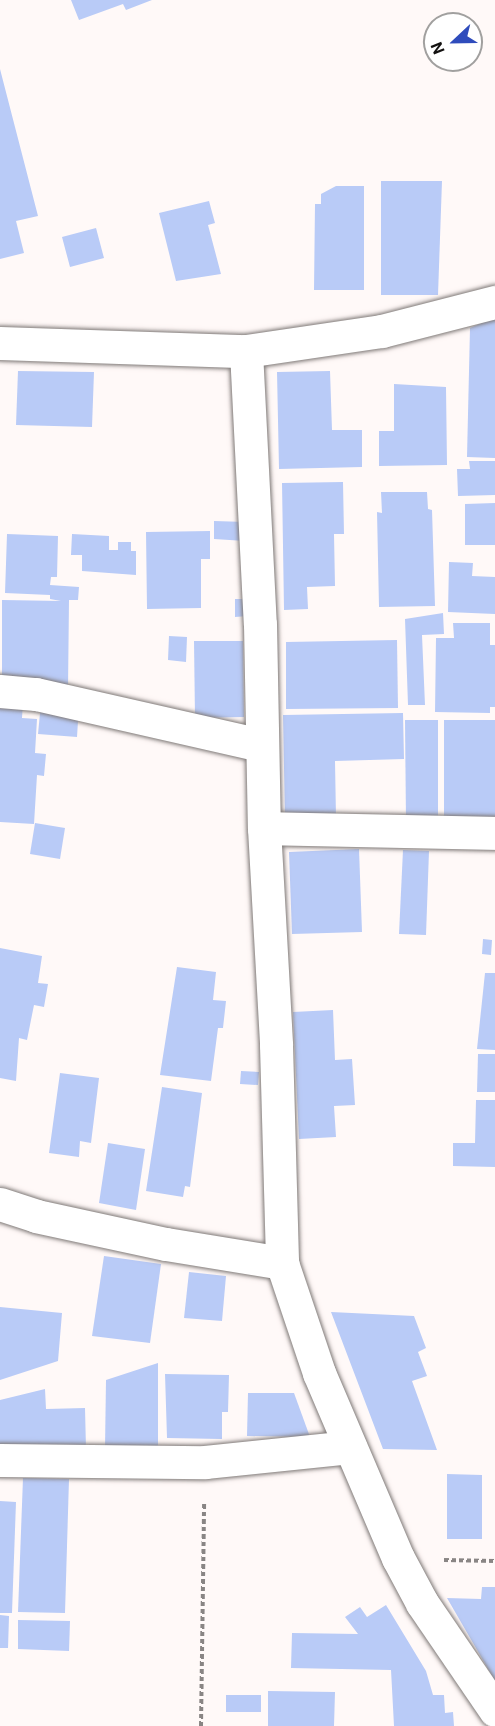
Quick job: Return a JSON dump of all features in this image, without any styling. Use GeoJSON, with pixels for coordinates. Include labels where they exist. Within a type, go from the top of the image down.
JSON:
{"type":"FeatureCollection","features":[{"type":"Feature","properties":{"kind":"street"},"geometry":{"type":"LineString","coordinates":[[0,343],[246,351],[382,331],[495,302]]}},
{"type":"Feature","properties":{"kind":"street"},"geometry":{"type":"LineString","coordinates":[[246,351],[260,624],[261,745],[276,1045],[282,1263],[291,1300],[350,1448],[422,1603],[495,1710]]}},
{"type":"Feature","properties":{"kind":"street"},"geometry":{"type":"LineString","coordinates":[[0,691],[36,694],[261,745]]}},
{"type":"Feature","properties":{"kind":"street"},"geometry":{"type":"LineString","coordinates":[[264,828],[495,833]]}},
{"type":"Feature","properties":{"kind":"street"},"geometry":{"type":"LineString","coordinates":[[0,1204],[134,1237],[282,1263]]}},
{"type":"Feature","properties":{"kind":"street"},"geometry":{"type":"LineString","coordinates":[[0,1460],[205,1462],[350,1448]]}},
{"type":"Feature","properties":{"kind":"path"},"geometry":{"type":"LineString","coordinates":[[201,1726],[205,1462]]}},
{"type":"Feature","properties":{"kind":"building"},"geometry":{"type":"Polygon","coordinates":[[[71,0],[152,0],[126,10],[123,4],[79,20],[71,0]]]}},
{"type":"Feature","properties":{"kind":"building"},"geometry":{"type":"Polygon","coordinates":[[[0,69],[38,216],[16,221],[24,253],[0,259],[0,69]]]}},
{"type":"Feature","properties":{"kind":"building"},"geometry":{"type":"Polygon","coordinates":[[[381,181],[442,181],[438,295],[381,295],[381,181]]]}},
{"type":"Feature","properties":{"kind":"building"},"geometry":{"type":"Polygon","coordinates":[[[336,186],[364,186],[364,290],[314,290],[315,204],[321,204],[321,194],[336,186]]]}},
{"type":"Feature","properties":{"kind":"building"},"geometry":{"type":"Polygon","coordinates":[[[209,201],[215,223],[208,225],[221,274],[176,281],[159,213],[209,201]]]}},
{"type":"Feature","properties":{"kind":"building"},"geometry":{"type":"Polygon","coordinates":[[[96,228],[104,258],[70,267],[62,237],[96,228]]]}},
{"type":"Feature","properties":{"kind":"building"},"geometry":{"type":"Polygon","coordinates":[[[495,317],[495,458],[467,457],[470,328],[495,317]]]}},
{"type":"Feature","properties":{"kind":"building"},"geometry":{"type":"Polygon","coordinates":[[[18,371],[94,372],[92,427],[16,425],[18,371]]]}},
{"type":"Feature","properties":{"kind":"building"},"geometry":{"type":"Polygon","coordinates":[[[330,371],[332,430],[362,430],[362,467],[279,469],[277,372],[330,371]]]}},
{"type":"Feature","properties":{"kind":"building"},"geometry":{"type":"Polygon","coordinates":[[[394,384],[446,387],[447,465],[379,466],[379,431],[394,431],[394,384]]]}},
{"type":"Feature","properties":{"kind":"building"},"geometry":{"type":"Polygon","coordinates":[[[469,461],[495,461],[495,495],[458,496],[457,469],[470,469],[469,461]]]}},
{"type":"Feature","properties":{"kind":"building"},"geometry":{"type":"Polygon","coordinates":[[[343,482],[344,534],[334,534],[335,586],[307,587],[308,609],[284,610],[282,483],[343,482]]]}},
{"type":"Feature","properties":{"kind":"building"},"geometry":{"type":"Polygon","coordinates":[[[381,492],[427,492],[428,509],[432,510],[435,606],[379,607],[377,512],[382,513],[381,492]]]}},
{"type":"Feature","properties":{"kind":"building"},"geometry":{"type":"Polygon","coordinates":[[[495,503],[495,545],[465,545],[465,504],[495,503]]]}},
{"type":"Feature","properties":{"kind":"building"},"geometry":{"type":"Polygon","coordinates":[[[214,521],[246,522],[245,541],[214,539],[214,521]]]}},
{"type":"Feature","properties":{"kind":"building"},"geometry":{"type":"Polygon","coordinates":[[[210,531],[210,559],[201,559],[201,608],[147,609],[146,532],[210,531]]]}},
{"type":"Feature","properties":{"kind":"building"},"geometry":{"type":"Polygon","coordinates":[[[7,534],[58,536],[57,577],[51,577],[50,585],[79,587],[78,600],[69,600],[68,689],[2,682],[2,600],[61,601],[50,599],[50,595],[5,593],[7,534]]]}},
{"type":"Feature","properties":{"kind":"building"},"geometry":{"type":"Polygon","coordinates":[[[72,534],[109,536],[109,550],[118,550],[118,542],[131,542],[131,551],[136,551],[136,575],[82,571],[82,555],[71,555],[72,534]]]}},
{"type":"Feature","properties":{"kind":"building"},"geometry":{"type":"Polygon","coordinates":[[[449,562],[473,563],[472,576],[495,577],[495,614],[448,612],[449,562]]]}},
{"type":"Feature","properties":{"kind":"building"},"geometry":{"type":"Polygon","coordinates":[[[235,599],[247,599],[248,616],[235,617],[235,599]]]}},
{"type":"Feature","properties":{"kind":"building"},"geometry":{"type":"Polygon","coordinates":[[[443,613],[444,634],[422,635],[425,705],[408,705],[405,619],[443,613]]]}},
{"type":"Feature","properties":{"kind":"building"},"geometry":{"type":"Polygon","coordinates":[[[453,623],[490,623],[490,645],[495,645],[495,707],[490,707],[490,713],[435,712],[436,638],[454,638],[453,623]]]}},
{"type":"Feature","properties":{"kind":"building"},"geometry":{"type":"Polygon","coordinates":[[[169,636],[187,637],[186,662],[168,660],[169,636]]]}},
{"type":"Feature","properties":{"kind":"building"},"geometry":{"type":"Polygon","coordinates":[[[397,640],[398,708],[286,709],[286,642],[397,640]]]}},
{"type":"Feature","properties":{"kind":"building"},"geometry":{"type":"Polygon","coordinates":[[[194,641],[243,641],[244,717],[195,718],[194,641]]]}},
{"type":"Feature","properties":{"kind":"building"},"geometry":{"type":"Polygon","coordinates":[[[0,702],[23,703],[22,718],[37,719],[35,753],[46,754],[44,776],[37,775],[34,824],[0,822],[0,702]]]}},
{"type":"Feature","properties":{"kind":"building"},"geometry":{"type":"Polygon","coordinates":[[[41,703],[79,706],[77,737],[38,734],[41,703]]]}},
{"type":"Feature","properties":{"kind":"building"},"geometry":{"type":"Polygon","coordinates":[[[403,713],[404,759],[335,761],[336,818],[285,819],[283,715],[403,713]]]}},
{"type":"Feature","properties":{"kind":"building"},"geometry":{"type":"Polygon","coordinates":[[[405,720],[438,720],[438,821],[406,821],[405,720]]]}},
{"type":"Feature","properties":{"kind":"building"},"geometry":{"type":"Polygon","coordinates":[[[444,720],[495,720],[495,818],[444,818],[444,720]]]}},
{"type":"Feature","properties":{"kind":"building"},"geometry":{"type":"Polygon","coordinates":[[[35,823],[65,828],[60,859],[30,854],[35,823]]]}},
{"type":"Feature","properties":{"kind":"building"},"geometry":{"type":"Polygon","coordinates":[[[359,849],[362,932],[292,934],[289,852],[359,849]]]}},
{"type":"Feature","properties":{"kind":"building"},"geometry":{"type":"Polygon","coordinates":[[[403,850],[429,851],[426,935],[399,934],[403,850]]]}},
{"type":"Feature","properties":{"kind":"building"},"geometry":{"type":"Polygon","coordinates":[[[483,939],[492,940],[491,955],[482,954],[483,939]]]}},
{"type":"Feature","properties":{"kind":"building"},"geometry":{"type":"Polygon","coordinates":[[[0,948],[42,956],[38,983],[48,984],[44,1007],[34,1005],[27,1040],[19,1038],[16,1081],[0,1078],[0,948]]]}},
{"type":"Feature","properties":{"kind":"building"},"geometry":{"type":"Polygon","coordinates":[[[177,967],[216,972],[213,1000],[226,1001],[223,1028],[218,1028],[211,1081],[160,1075],[177,967]]]}},
{"type":"Feature","properties":{"kind":"building"},"geometry":{"type":"Polygon","coordinates":[[[485,973],[495,973],[495,1050],[477,1049],[485,973]]]}},
{"type":"Feature","properties":{"kind":"building"},"geometry":{"type":"Polygon","coordinates":[[[333,1010],[335,1060],[352,1059],[355,1105],[334,1106],[336,1137],[299,1139],[293,1012],[333,1010]]]}},
{"type":"Feature","properties":{"kind":"building"},"geometry":{"type":"Polygon","coordinates":[[[478,1054],[495,1054],[495,1092],[477,1092],[478,1054]]]}},
{"type":"Feature","properties":{"kind":"building"},"geometry":{"type":"Polygon","coordinates":[[[241,1071],[259,1072],[258,1085],[240,1084],[241,1071]]]}},
{"type":"Feature","properties":{"kind":"building"},"geometry":{"type":"Polygon","coordinates":[[[60,1073],[99,1078],[91,1143],[80,1141],[79,1157],[49,1153],[60,1073]]]}},
{"type":"Feature","properties":{"kind":"building"},"geometry":{"type":"Polygon","coordinates":[[[162,1087],[202,1093],[190,1187],[185,1186],[183,1197],[146,1191],[162,1087]]]}},
{"type":"Feature","properties":{"kind":"building"},"geometry":{"type":"Polygon","coordinates":[[[476,1100],[495,1100],[495,1167],[453,1166],[453,1143],[475,1143],[476,1100]]]}},
{"type":"Feature","properties":{"kind":"building"},"geometry":{"type":"Polygon","coordinates":[[[108,1143],[145,1149],[136,1210],[99,1203],[108,1143]]]}},
{"type":"Feature","properties":{"kind":"building"},"geometry":{"type":"Polygon","coordinates":[[[104,1256],[161,1264],[150,1343],[92,1336],[104,1256]]]}},
{"type":"Feature","properties":{"kind":"building"},"geometry":{"type":"Polygon","coordinates":[[[189,1272],[226,1276],[222,1321],[184,1318],[189,1272]]]}},
{"type":"Feature","properties":{"kind":"building"},"geometry":{"type":"Polygon","coordinates":[[[0,1307],[62,1313],[58,1361],[0,1380],[0,1307]]]}},
{"type":"Feature","properties":{"kind":"building"},"geometry":{"type":"Polygon","coordinates":[[[331,1312],[414,1316],[426,1348],[418,1352],[427,1376],[412,1381],[437,1450],[383,1449],[331,1312]]]}},
{"type":"Feature","properties":{"kind":"building"},"geometry":{"type":"Polygon","coordinates":[[[158,1363],[158,1448],[105,1448],[106,1380],[158,1363]]]}},
{"type":"Feature","properties":{"kind":"building"},"geometry":{"type":"Polygon","coordinates":[[[165,1374],[229,1375],[228,1412],[222,1412],[222,1439],[167,1438],[165,1374]]]}},
{"type":"Feature","properties":{"kind":"building"},"geometry":{"type":"Polygon","coordinates":[[[45,1389],[46,1409],[85,1408],[86,1449],[0,1452],[0,1400],[45,1389]]]}},
{"type":"Feature","properties":{"kind":"building"},"geometry":{"type":"Polygon","coordinates":[[[248,1393],[294,1393],[310,1437],[247,1436],[248,1393]]]}},
{"type":"Feature","properties":{"kind":"building"},"geometry":{"type":"Polygon","coordinates":[[[447,1474],[482,1475],[482,1539],[447,1539],[447,1474]]]}},
{"type":"Feature","properties":{"kind":"building"},"geometry":{"type":"Polygon","coordinates":[[[23,1478],[69,1479],[65,1613],[18,1612],[23,1478]]]}},
{"type":"Feature","properties":{"kind":"building"},"geometry":{"type":"Polygon","coordinates":[[[0,1501],[16,1502],[12,1613],[0,1613],[0,1501]]]}},
{"type":"Feature","properties":{"kind":"building"},"geometry":{"type":"Polygon","coordinates":[[[482,1587],[495,1587],[495,1681],[447,1598],[481,1599],[482,1587]]]}},
{"type":"Feature","properties":{"kind":"building"},"geometry":{"type":"Polygon","coordinates":[[[386,1605],[426,1671],[433,1695],[444,1695],[445,1713],[453,1712],[454,1726],[394,1726],[391,1670],[291,1668],[292,1633],[358,1634],[345,1617],[360,1607],[367,1617],[386,1605]]]}},
{"type":"Feature","properties":{"kind":"building"},"geometry":{"type":"Polygon","coordinates":[[[0,1615],[9,1616],[8,1648],[0,1648],[0,1615]]]}},
{"type":"Feature","properties":{"kind":"building"},"geometry":{"type":"Polygon","coordinates":[[[18,1620],[70,1621],[69,1651],[18,1649],[18,1620]]]}},
{"type":"Feature","properties":{"kind":"building"},"geometry":{"type":"Polygon","coordinates":[[[268,1691],[335,1692],[334,1726],[268,1726],[268,1691]]]}},
{"type":"Feature","properties":{"kind":"building"},"geometry":{"type":"Polygon","coordinates":[[[226,1695],[261,1695],[261,1712],[226,1712],[226,1695]]]}}]}
